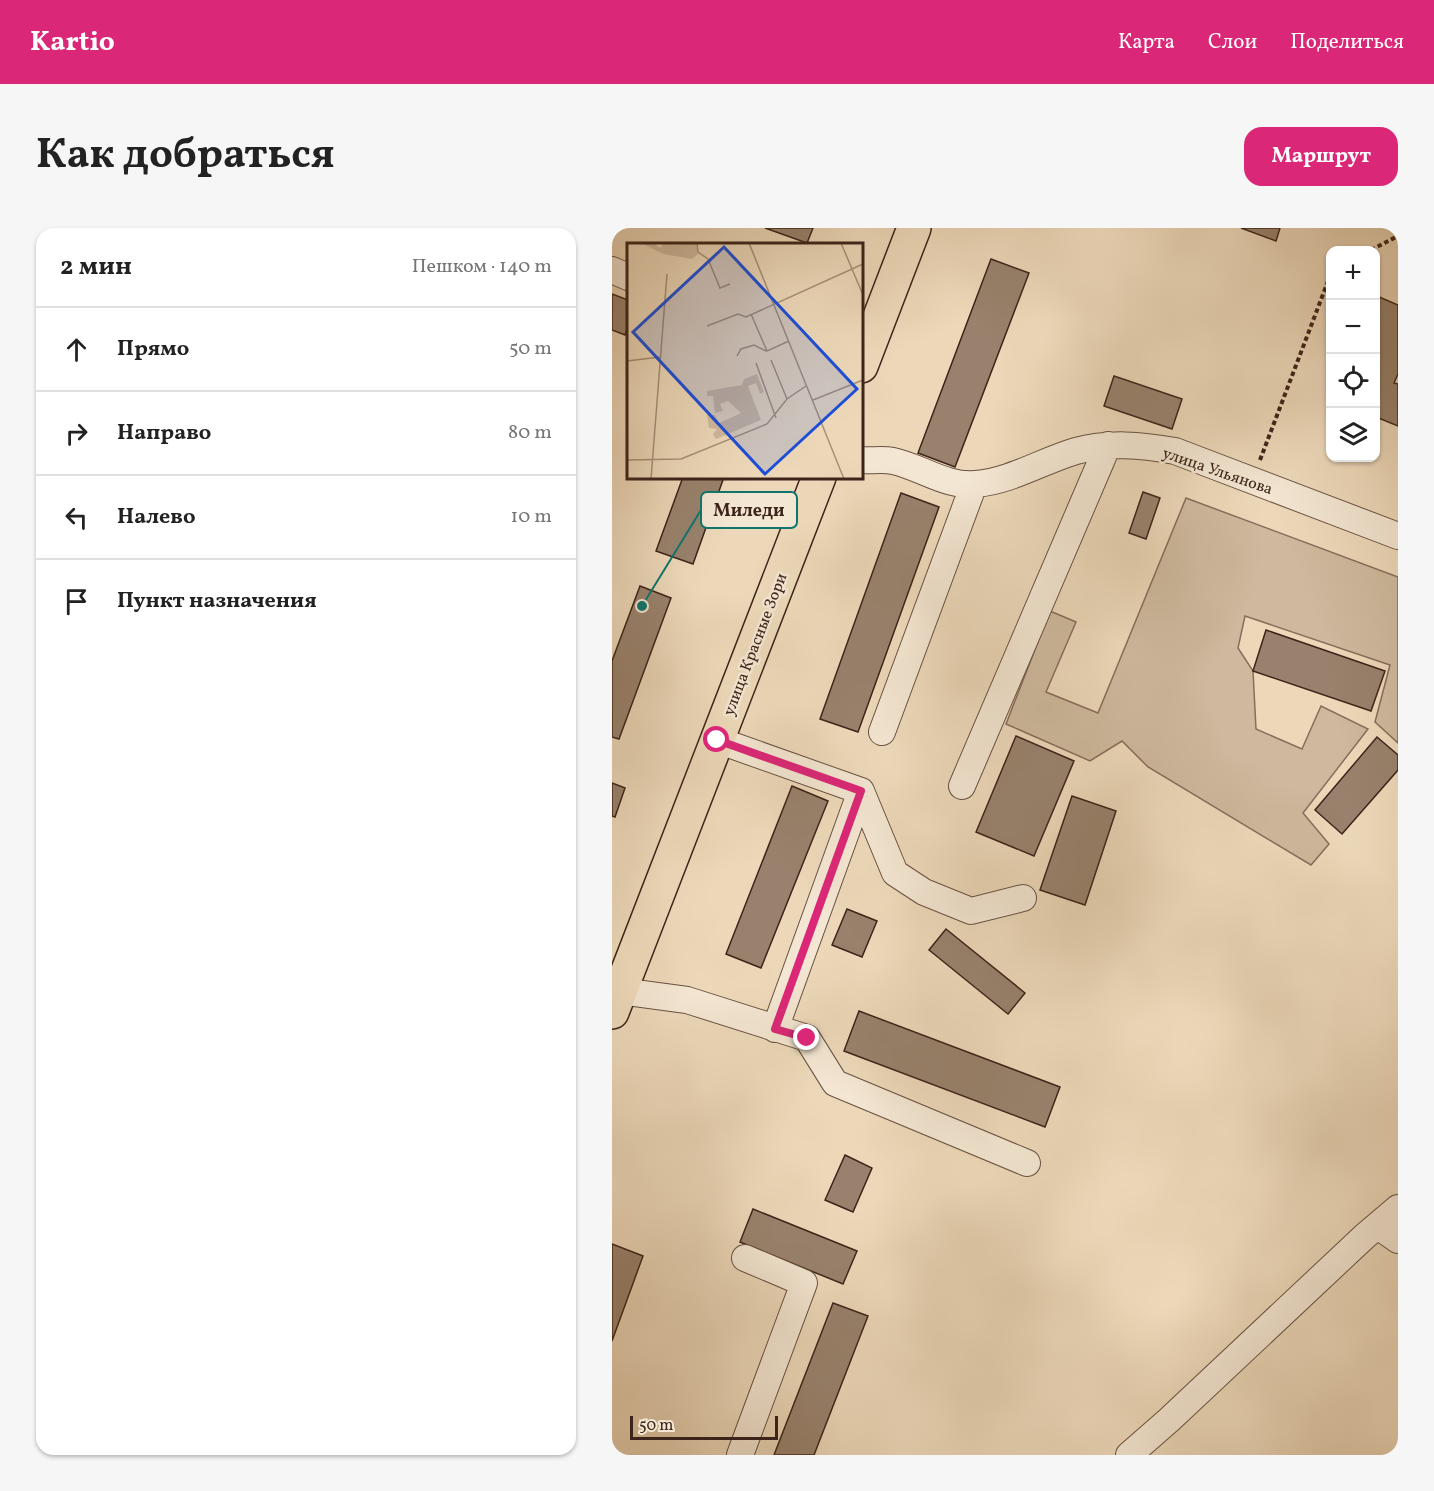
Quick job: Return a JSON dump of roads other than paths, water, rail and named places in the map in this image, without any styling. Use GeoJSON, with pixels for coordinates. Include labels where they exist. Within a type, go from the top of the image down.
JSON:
{"type":"FeatureCollection","features":[{"type":"Feature","properties":{"kind":"main road"},"geometry":{"type":"LineString","coordinates":[[862,363],[914,228]]}},
{"type":"Feature","properties":{"kind":"main road","name":"улица Красные Зори"},"geometry":{"type":"LineString","coordinates":[[615,997],[819,478]]}},
{"type":"Feature","properties":{"kind":"street"},"geometry":{"type":"LineString","coordinates":[[612,270],[627,277]]}},
{"type":"Feature","properties":{"kind":"street"},"geometry":{"type":"LineString","coordinates":[[962,786],[1108,445]]}},
{"type":"Feature","properties":{"kind":"street","name":"улица Ульянова"},"geometry":{"type":"LineString","coordinates":[[862,460],[892,461],[945,481],[974,484],[996,481],[1076,451],[1108,445],[1141,445],[1175,451],[1398,536]]}},
{"type":"Feature","properties":{"kind":"street"},"geometry":{"type":"LineString","coordinates":[[882,732],[974,484]]}},
{"type":"Feature","properties":{"kind":"street"},"geometry":{"type":"LineString","coordinates":[[717,740],[861,791],[895,873],[924,892],[970,911],[1023,898]]}},
{"type":"Feature","properties":{"kind":"street"},"geometry":{"type":"LineString","coordinates":[[775,1029],[861,791]]}},
{"type":"Feature","properties":{"kind":"street"},"geometry":{"type":"LineString","coordinates":[[615,997],[687,1000],[807,1038],[835,1083],[1027,1163]]}},
{"type":"Feature","properties":{"kind":"street"},"geometry":{"type":"LineString","coordinates":[[1129,1455],[1398,1208]]}},
{"type":"Feature","properties":{"kind":"street"},"geometry":{"type":"LineString","coordinates":[[1377,1226],[1398,1240]]}},
{"type":"Feature","properties":{"kind":"street"},"geometry":{"type":"LineString","coordinates":[[740,1455],[804,1283],[744,1258]]}},
{"type":"Feature","properties":{"kind":"place","name":"Миледи"},"geometry":{"type":"Point","coordinates":[642,606]}}]}
